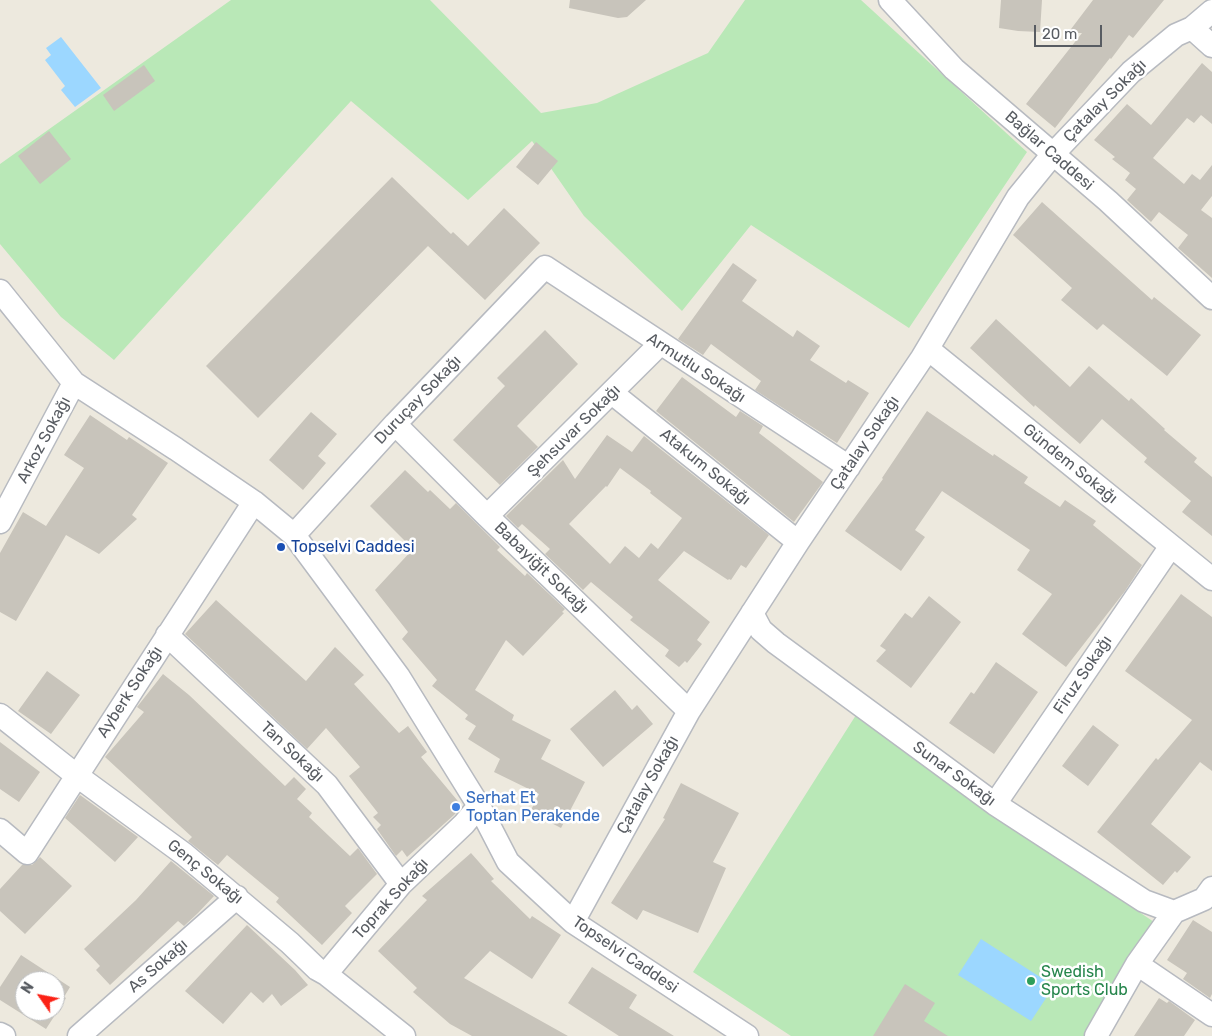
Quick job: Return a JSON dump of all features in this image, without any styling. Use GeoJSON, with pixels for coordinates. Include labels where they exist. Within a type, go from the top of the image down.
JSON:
{"type":"FeatureCollection","features":[{"type":"Feature","properties":{"kind":"street","name":"Bağlar Caddesi"},"geometry":{"type":"LineString","coordinates":[[890,0],[954,69],[1108,201],[1212,298]]}},
{"type":"Feature","properties":{"kind":"street","name":"Çatalay Sokağı"},"geometry":{"type":"LineString","coordinates":[[573,922],[689,711],[798,542],[928,349],[1018,197],[1053,154],[1131,72],[1176,35],[1192,28],[1212,11]]}},
{"type":"Feature","properties":{"kind":"street"},"geometry":{"type":"LineString","coordinates":[[1192,28],[1212,46]]}},
{"type":"Feature","properties":{"kind":"street","name":"Armutlu Sokağı"},"geometry":{"type":"LineString","coordinates":[[544,267],[849,467]]}},
{"type":"Feature","properties":{"kind":"street","name":"Duruçay Sokağı"},"geometry":{"type":"LineString","coordinates":[[294,535],[395,424],[544,267]]}},
{"type":"Feature","properties":{"kind":"street","name":"Topselvi Caddesi"},"geometry":{"type":"LineString","coordinates":[[0,291],[74,384],[176,449],[254,502],[294,535],[399,677],[479,806],[508,862],[573,922],[747,1036]]}},
{"type":"Feature","properties":{"kind":"street","name":"Şehsuvar Sokağı"},"geometry":{"type":"LineString","coordinates":[[488,516],[660,344]]}},
{"type":"Feature","properties":{"kind":"street","name":"Gündem Sokağı"},"geometry":{"type":"LineString","coordinates":[[928,349],[1212,579]]}},
{"type":"Feature","properties":{"kind":"street","name":"Arkoz Sokağı"},"geometry":{"type":"LineString","coordinates":[[0,522],[74,384]]}},
{"type":"Feature","properties":{"kind":"street","name":"Atakum Sokağı"},"geometry":{"type":"LineString","coordinates":[[612,393],[798,542]]}},
{"type":"Feature","properties":{"kind":"street","name":"Babayiğit Sokağı"},"geometry":{"type":"LineString","coordinates":[[395,424],[689,711]]}},
{"type":"Feature","properties":{"kind":"street","name":"Ayberk Sokağı"},"geometry":{"type":"LineString","coordinates":[[0,830],[27,853],[254,502]]}},
{"type":"Feature","properties":{"kind":"street","name":"Firuz Sokağı"},"geometry":{"type":"LineString","coordinates":[[995,804],[1171,546]]}},
{"type":"Feature","properties":{"kind":"street","name":"Sunar Sokağı"},"geometry":{"type":"LineString","coordinates":[[752,613],[761,630],[776,643],[995,804],[1144,901],[1174,912]]}},
{"type":"Feature","properties":{"kind":"street","name":"Tan Sokağı"},"geometry":{"type":"LineString","coordinates":[[167,635],[327,785],[400,884]]}},
{"type":"Feature","properties":{"kind":"street","name":"Genç Sokağı"},"geometry":{"type":"LineString","coordinates":[[0,715],[76,775],[184,854],[237,896],[317,969],[326,974],[404,1036]]}},
{"type":"Feature","properties":{"kind":"street","name":"Toprak Sokağı"},"geometry":{"type":"LineString","coordinates":[[326,974],[400,884],[464,824],[479,806]]}},
{"type":"Feature","properties":{"kind":"street","name":"As Sokağı"},"geometry":{"type":"LineString","coordinates":[[79,1036],[237,896]]}},
{"type":"Feature","properties":{"kind":"street"},"geometry":{"type":"LineString","coordinates":[[1096,1036],[1137,964],[1174,912],[1209,897]]}},
{"type":"Feature","properties":{"kind":"street"},"geometry":{"type":"LineString","coordinates":[[1137,964],[1212,1015]]}},
{"type":"Feature","properties":{"kind":"street"},"geometry":{"type":"LineString","coordinates":[[0,1034],[4,1036]]}},
{"type":"Feature","properties":{"kind":"green space"},"geometry":{"type":"Polygon","coordinates":[[[231,0],[430,0],[541,113],[597,103],[708,53],[745,0],[861,0],[1027,152],[909,328],[751,225],[682,311],[584,216],[532,141],[468,200],[351,101],[114,360],[61,317],[0,244],[0,164],[231,0]]]}},
{"type":"Feature","properties":{"kind":"green space"},"geometry":{"type":"Polygon","coordinates":[[[856,715],[1010,825],[1154,922],[1084,1036],[791,1036],[693,972],[856,715]]]}},
{"type":"Feature","properties":{"kind":"water"},"geometry":{"type":"Polygon","coordinates":[[[61,37],[101,88],[75,107],[61,90],[65,86],[45,60],[51,55],[46,48],[61,37]]]}},
{"type":"Feature","properties":{"kind":"water"},"geometry":{"type":"Polygon","coordinates":[[[981,939],[1054,986],[1031,1021],[958,975],[981,939]]]}},
{"type":"Feature","properties":{"kind":"building"},"geometry":{"type":"Polygon","coordinates":[[[570,0],[646,0],[627,17],[618,18],[569,8],[570,0]]]}},
{"type":"Feature","properties":{"kind":"building"},"geometry":{"type":"Polygon","coordinates":[[[1001,0],[1042,0],[1040,32],[999,28],[1001,0]]]}},
{"type":"Feature","properties":{"kind":"building"},"geometry":{"type":"Polygon","coordinates":[[[1093,0],[1164,0],[1133,38],[1129,35],[1055,128],[1026,104],[1082,33],[1068,33],[1093,0]]]}},
{"type":"Feature","properties":{"kind":"building"},"geometry":{"type":"Polygon","coordinates":[[[1202,63],[1212,72],[1212,124],[1201,115],[1194,123],[1187,118],[1153,158],[1184,184],[1192,174],[1200,180],[1212,165],[1212,196],[1201,210],[1212,218],[1212,278],[1178,248],[1188,235],[1159,212],[1151,222],[1127,200],[1136,189],[1125,180],[1130,173],[1112,159],[1115,157],[1094,140],[1127,104],[1151,125],[1202,63]]]}},
{"type":"Feature","properties":{"kind":"building"},"geometry":{"type":"Polygon","coordinates":[[[144,65],[155,81],[114,111],[103,95],[144,65]]]}},
{"type":"Feature","properties":{"kind":"building"},"geometry":{"type":"Polygon","coordinates":[[[49,131],[71,159],[40,184],[18,156],[49,131]]]}},
{"type":"Feature","properties":{"kind":"building"},"geometry":{"type":"Polygon","coordinates":[[[536,142],[558,161],[538,185],[516,167],[536,142]]]}},
{"type":"Feature","properties":{"kind":"building"},"geometry":{"type":"Polygon","coordinates":[[[392,177],[451,234],[453,232],[468,246],[504,208],[540,243],[485,300],[428,246],[258,418],[206,366],[392,177]]]}},
{"type":"Feature","properties":{"kind":"building"},"geometry":{"type":"Polygon","coordinates":[[[1042,202],[1152,300],[1154,297],[1201,335],[1167,376],[1103,324],[1097,330],[1061,300],[1072,288],[1013,235],[1042,202]]]}},
{"type":"Feature","properties":{"kind":"building"},"geometry":{"type":"Polygon","coordinates":[[[733,263],[757,280],[742,301],[793,337],[797,330],[820,346],[810,360],[846,383],[848,380],[869,393],[837,443],[755,390],[761,381],[711,344],[703,355],[678,339],[733,263]]]}},
{"type":"Feature","properties":{"kind":"building"},"geometry":{"type":"Polygon","coordinates":[[[996,319],[1070,387],[1089,366],[1129,401],[1131,398],[1197,458],[1194,462],[1212,477],[1212,536],[1182,512],[1191,501],[1144,462],[1147,458],[1102,419],[1080,444],[1035,405],[1034,407],[970,348],[996,319]]]}},
{"type":"Feature","properties":{"kind":"building"},"geometry":{"type":"Polygon","coordinates":[[[545,330],[578,364],[517,426],[538,447],[500,485],[453,440],[505,386],[497,378],[545,330]]]}},
{"type":"Feature","properties":{"kind":"building"},"geometry":{"type":"Polygon","coordinates":[[[682,377],[736,417],[740,411],[763,426],[759,433],[823,482],[794,522],[656,411],[682,377]]]}},
{"type":"Feature","properties":{"kind":"building"},"geometry":{"type":"Polygon","coordinates":[[[927,411],[993,456],[994,454],[1028,477],[1024,483],[1060,507],[1065,500],[1096,521],[1093,525],[1142,565],[1125,591],[1066,667],[1022,634],[1052,594],[1017,570],[1030,550],[942,491],[915,530],[925,537],[901,571],[845,531],[883,479],[927,411]]]}},
{"type":"Feature","properties":{"kind":"building"},"geometry":{"type":"Polygon","coordinates":[[[311,412],[337,434],[318,456],[326,463],[303,490],[269,460],[311,412]]]}},
{"type":"Feature","properties":{"kind":"building"},"geometry":{"type":"Polygon","coordinates":[[[90,415],[127,440],[129,437],[168,463],[132,515],[137,519],[99,554],[66,535],[16,621],[0,612],[0,553],[23,512],[46,526],[84,468],[64,455],[90,415]]]}},
{"type":"Feature","properties":{"kind":"building"},"geometry":{"type":"Polygon","coordinates":[[[607,435],[632,452],[644,436],[769,535],[746,568],[741,565],[731,580],[728,580],[684,551],[658,580],[710,622],[697,640],[702,644],[687,663],[685,661],[679,667],[665,656],[669,650],[630,620],[633,617],[591,582],[583,590],[545,554],[550,549],[522,524],[518,528],[506,516],[563,460],[575,479],[607,435]],[[620,468],[607,487],[569,524],[610,564],[625,546],[639,558],[651,543],[658,549],[682,518],[650,493],[651,491],[620,468]]]}},
{"type":"Feature","properties":{"kind":"building"},"geometry":{"type":"Polygon","coordinates":[[[405,470],[428,492],[430,490],[450,509],[456,503],[500,547],[497,550],[525,576],[527,573],[565,609],[562,612],[564,613],[523,656],[506,640],[475,690],[514,715],[512,720],[551,740],[541,759],[585,782],[561,828],[530,812],[539,794],[494,772],[500,759],[468,739],[476,726],[465,719],[468,715],[432,686],[437,680],[402,639],[408,632],[375,590],[413,549],[370,506],[405,470]]]}},
{"type":"Feature","properties":{"kind":"building"},"geometry":{"type":"Polygon","coordinates":[[[1181,594],[1212,617],[1212,771],[1200,762],[1151,824],[1191,857],[1163,885],[1097,832],[1156,758],[1158,760],[1192,720],[1125,671],[1181,594]]]}},
{"type":"Feature","properties":{"kind":"building"},"geometry":{"type":"Polygon","coordinates":[[[929,596],[961,622],[911,688],[876,661],[886,650],[880,646],[905,613],[912,618],[929,596]]]}},
{"type":"Feature","properties":{"kind":"building"},"geometry":{"type":"Polygon","coordinates":[[[216,600],[306,681],[335,647],[364,675],[354,684],[399,733],[408,726],[427,752],[421,757],[462,806],[407,857],[402,850],[396,856],[377,829],[381,825],[373,817],[378,813],[349,776],[360,767],[326,728],[307,749],[185,634],[216,600]]]}},
{"type":"Feature","properties":{"kind":"building"},"geometry":{"type":"Polygon","coordinates":[[[996,662],[1038,692],[994,754],[949,723],[971,692],[974,694],[996,662]]]}},
{"type":"Feature","properties":{"kind":"building"},"geometry":{"type":"Polygon","coordinates":[[[47,671],[80,695],[51,734],[18,711],[47,671]]]}},
{"type":"Feature","properties":{"kind":"building"},"geometry":{"type":"Polygon","coordinates":[[[163,674],[189,695],[285,786],[294,777],[306,789],[297,799],[312,813],[309,817],[350,856],[358,848],[377,874],[345,906],[352,913],[322,945],[276,902],[279,898],[227,855],[218,865],[188,841],[192,837],[105,757],[144,712],[137,707],[163,674]]]}},
{"type":"Feature","properties":{"kind":"building"},"geometry":{"type":"Polygon","coordinates":[[[615,690],[632,710],[637,705],[653,724],[603,767],[570,729],[615,690]]]}},
{"type":"Feature","properties":{"kind":"building"},"geometry":{"type":"Polygon","coordinates":[[[1093,725],[1119,745],[1088,786],[1062,766],[1093,725]]]}},
{"type":"Feature","properties":{"kind":"building"},"geometry":{"type":"Polygon","coordinates":[[[0,742],[40,772],[19,802],[0,789],[0,742]]]}},
{"type":"Feature","properties":{"kind":"building"},"geometry":{"type":"Polygon","coordinates":[[[681,783],[739,813],[713,862],[726,868],[698,933],[643,910],[637,920],[611,903],[665,819],[663,818],[681,783]]]}},
{"type":"Feature","properties":{"kind":"building"},"geometry":{"type":"Polygon","coordinates":[[[80,795],[138,837],[115,862],[65,818],[80,795]]]}},
{"type":"Feature","properties":{"kind":"building"},"geometry":{"type":"Polygon","coordinates":[[[471,853],[494,879],[491,881],[530,919],[532,916],[561,935],[532,979],[490,951],[464,978],[568,1036],[472,1036],[450,1024],[413,992],[417,988],[378,951],[427,900],[422,896],[471,853]]]}},
{"type":"Feature","properties":{"kind":"building"},"geometry":{"type":"Polygon","coordinates":[[[40,857],[72,886],[25,934],[0,911],[0,889],[22,865],[32,865],[40,857]]]}},
{"type":"Feature","properties":{"kind":"building"},"geometry":{"type":"Polygon","coordinates":[[[171,861],[214,896],[184,926],[178,921],[110,985],[96,970],[100,966],[84,949],[136,900],[171,861]]]}},
{"type":"Feature","properties":{"kind":"building"},"geometry":{"type":"Polygon","coordinates":[[[1193,920],[1212,932],[1212,994],[1210,998],[1183,979],[1187,973],[1167,960],[1193,920]]]}},
{"type":"Feature","properties":{"kind":"building"},"geometry":{"type":"Polygon","coordinates":[[[247,925],[295,970],[308,985],[281,1006],[272,994],[263,1003],[251,992],[223,1024],[185,991],[247,925]]]}},
{"type":"Feature","properties":{"kind":"building"},"geometry":{"type":"Polygon","coordinates":[[[21,955],[46,971],[15,971],[15,1009],[0,1000],[0,987],[21,955]]]}},
{"type":"Feature","properties":{"kind":"building"},"geometry":{"type":"Polygon","coordinates":[[[592,967],[637,995],[629,1008],[674,1036],[619,1036],[568,1003],[592,967]]]}},
{"type":"Feature","properties":{"kind":"building"},"geometry":{"type":"Polygon","coordinates":[[[65,984],[70,987],[65,995],[65,984]]]}},
{"type":"Feature","properties":{"kind":"building"},"geometry":{"type":"Polygon","coordinates":[[[905,984],[935,1003],[924,1021],[948,1036],[873,1036],[905,984]]]}},
{"type":"Feature","properties":{"kind":"building"},"geometry":{"type":"Polygon","coordinates":[[[1159,998],[1167,1003],[1169,1001],[1195,1020],[1184,1036],[1134,1036],[1159,998]]]}},
{"type":"Feature","properties":{"kind":"building"},"geometry":{"type":"Polygon","coordinates":[[[33,1021],[51,1021],[46,1029],[33,1021]]]}},
{"type":"Feature","properties":{"kind":"place","name":"Topselvi Caddesi"},"geometry":{"type":"Point","coordinates":[281,547]}},
{"type":"Feature","properties":{"kind":"place","name":"Serhat Et Toptan Perakende"},"geometry":{"type":"Point","coordinates":[456,807]}},
{"type":"Feature","properties":{"kind":"place","name":"Swedish Sports Club"},"geometry":{"type":"Point","coordinates":[1031,981]}}]}
